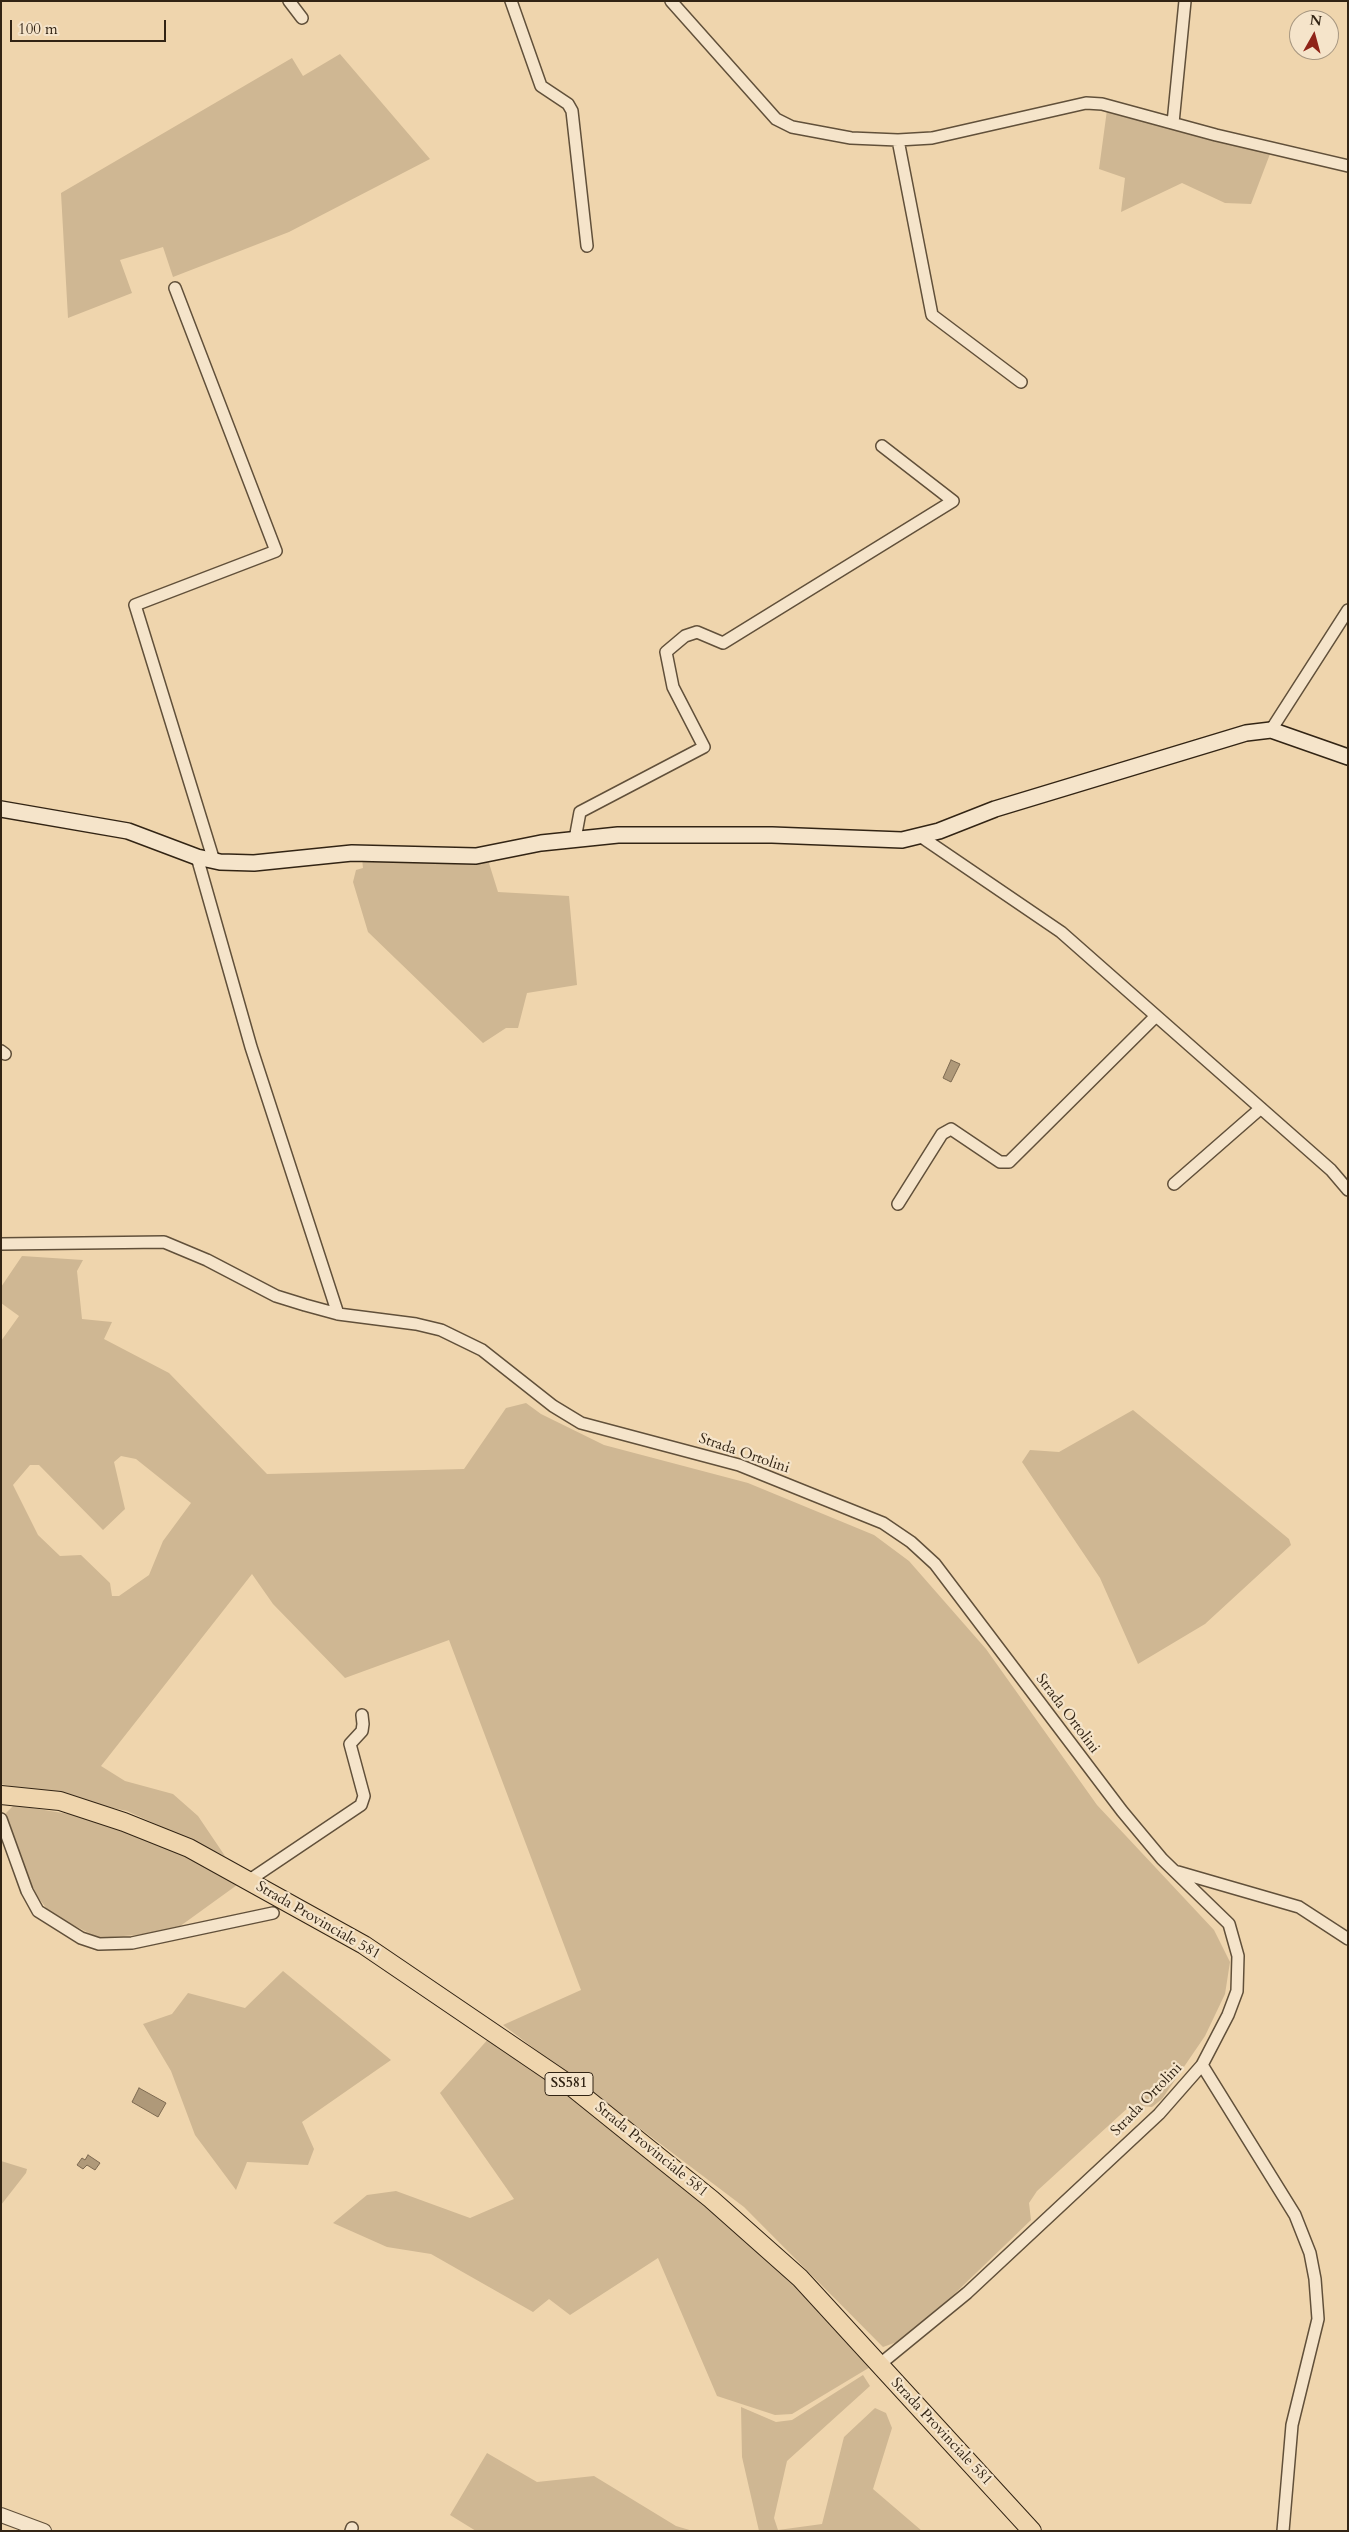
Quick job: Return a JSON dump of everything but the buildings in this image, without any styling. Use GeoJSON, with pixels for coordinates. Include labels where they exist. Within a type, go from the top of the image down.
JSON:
{"type":"FeatureCollection","features":[{"type":"Feature","properties":{"kind":"main road"},"geometry":{"type":"LineString","coordinates":[[1,809],[128,831],[197,857],[214,861],[254,863],[352,853],[476,856],[575,839],[688,834],[902,840],[920,836],[995,809],[1246,733],[1271,730],[1348,757]]}},
{"type":"Feature","properties":{"kind":"main road","name":"Strada Provinciale 581"},"geometry":{"type":"LineString","coordinates":[[1,1794],[60,1801],[124,1822],[189,1848],[364,1945],[567,2082],[711,2199],[800,2278],[1032,2531]]}},
{"type":"Feature","properties":{"kind":"street"},"geometry":{"type":"LineString","coordinates":[[290,1],[302,18]]}},
{"type":"Feature","properties":{"kind":"street"},"geometry":{"type":"LineString","coordinates":[[511,1],[541,86],[568,104],[572,111],[587,246]]}},
{"type":"Feature","properties":{"kind":"street"},"geometry":{"type":"LineString","coordinates":[[671,1],[776,119],[792,127],[810,132],[851,138],[898,140],[932,138],[1086,103],[1102,104],[1348,166]]}},
{"type":"Feature","properties":{"kind":"street"},"geometry":{"type":"LineString","coordinates":[[1173,123],[1185,1]]}},
{"type":"Feature","properties":{"kind":"street"},"geometry":{"type":"LineString","coordinates":[[898,140],[932,315],[1021,382]]}},
{"type":"Feature","properties":{"kind":"street"},"geometry":{"type":"LineString","coordinates":[[175,288],[276,551],[135,606],[214,861]]}},
{"type":"Feature","properties":{"kind":"street"},"geometry":{"type":"LineString","coordinates":[[575,839],[580,812],[704,747],[673,687],[666,652],[685,636],[697,632],[723,643],[953,501],[882,446]]}},
{"type":"Feature","properties":{"kind":"street"},"geometry":{"type":"LineString","coordinates":[[1271,730],[1348,610]]}},
{"type":"Feature","properties":{"kind":"street"},"geometry":{"type":"LineString","coordinates":[[920,836],[1061,932],[1331,1170],[1348,1190]]}},
{"type":"Feature","properties":{"kind":"street"},"geometry":{"type":"LineString","coordinates":[[197,857],[210,910],[251,1047],[338,1314]]}},
{"type":"Feature","properties":{"kind":"street"},"geometry":{"type":"LineString","coordinates":[[898,1204],[942,1134],[951,1129],[1000,1162],[1009,1162],[1156,1016]]}},
{"type":"Feature","properties":{"kind":"street"},"geometry":{"type":"LineString","coordinates":[[1174,1184],[1261,1108]]}},
{"type":"Feature","properties":{"kind":"street","name":"Strada Ortolini"},"geometry":{"type":"LineString","coordinates":[[1,1244],[164,1242],[207,1260],[276,1296],[338,1314],[416,1324],[454,1334],[482,1350],[552,1406],[582,1423],[739,1466],[847,1507],[890,1528],[911,1542],[935,1564],[978,1618],[1122,1811],[1162,1859],[1229,1924],[1238,1956],[1239,1978],[1233,2003],[1202,2065],[1160,2114],[967,2293],[879,2365]]}},
{"type":"Feature","properties":{"kind":"street"},"geometry":{"type":"LineString","coordinates":[[248,1881],[361,1805],[364,1796],[350,1744],[362,1731],[362,1716]]}},
{"type":"Feature","properties":{"kind":"street"},"geometry":{"type":"LineString","coordinates":[[1,1819],[27,1891],[38,1911],[81,1938],[99,1944],[132,1943],[273,1913]]}},
{"type":"Feature","properties":{"kind":"street"},"geometry":{"type":"LineString","coordinates":[[1176,1872],[1298,1907],[1348,1940]]}},
{"type":"Feature","properties":{"kind":"street"},"geometry":{"type":"LineString","coordinates":[[1202,2065],[1295,2216],[1310,2252],[1315,2279],[1318,2319],[1292,2425],[1283,2531]]}},
{"type":"Feature","properties":{"kind":"street"},"geometry":{"type":"LineString","coordinates":[[1,2515],[44,2531]]}},
{"type":"Feature","properties":{"kind":"shaded area"},"geometry":{"type":"Polygon","coordinates":[[[340,54],[430,159],[289,232],[173,277],[163,247],[120,260],[132,293],[68,318],[61,193],[292,58],[303,76],[340,54]]]}},
{"type":"Feature","properties":{"kind":"shaded area"},"geometry":{"type":"Polygon","coordinates":[[[1107,110],[1270,154],[1251,204],[1225,203],[1182,183],[1121,212],[1125,178],[1099,169],[1107,110]]]}},
{"type":"Feature","properties":{"kind":"shaded area"},"geometry":{"type":"Polygon","coordinates":[[[362,859],[488,860],[498,892],[569,896],[577,985],[527,993],[518,1028],[506,1028],[483,1043],[368,932],[353,882],[356,870],[363,868],[362,859]]]}},
{"type":"Feature","properties":{"kind":"shaded area"},"geometry":{"type":"Polygon","coordinates":[[[951,1060],[960,1064],[951,1082],[943,1078],[951,1060]]]}},
{"type":"Feature","properties":{"kind":"shaded area"},"geometry":{"type":"Polygon","coordinates":[[[22,1256],[83,1260],[77,1271],[82,1319],[112,1322],[104,1339],[169,1373],[267,1474],[464,1469],[506,1408],[526,1403],[541,1414],[604,1445],[748,1483],[874,1535],[909,1561],[986,1649],[1097,1805],[1214,1930],[1230,1962],[1225,1994],[1205,2036],[1162,2099],[1152,2107],[1131,2105],[1037,2191],[1029,2203],[1031,2220],[946,2302],[897,2342],[883,2347],[744,2207],[503,2025],[581,1990],[449,1640],[345,1678],[273,1604],[252,1574],[101,1766],[125,1781],[173,1794],[198,1816],[225,1856],[127,1811],[1,1784],[1,1341],[19,1316],[1,1303],[1,1287],[22,1256]],[[121,1456],[114,1462],[125,1509],[103,1530],[39,1465],[30,1465],[13,1485],[38,1535],[60,1556],[81,1555],[110,1583],[112,1596],[119,1596],[149,1575],[163,1541],[191,1503],[136,1459],[121,1456]]]}},
{"type":"Feature","properties":{"kind":"shaded area"},"geometry":{"type":"Polygon","coordinates":[[[1133,1410],[1289,1539],[1291,1545],[1205,1624],[1138,1664],[1100,1578],[1022,1462],[1030,1450],[1059,1452],[1133,1410]]]}},
{"type":"Feature","properties":{"kind":"shaded area"},"geometry":{"type":"Polygon","coordinates":[[[14,1805],[93,1818],[168,1845],[237,1885],[172,1932],[99,1938],[51,1914],[33,1891],[6,1813],[14,1805]]]}},
{"type":"Feature","properties":{"kind":"shaded area"},"geometry":{"type":"Polygon","coordinates":[[[283,1971],[391,2060],[302,2122],[314,2149],[308,2165],[247,2162],[236,2190],[195,2135],[171,2071],[143,2024],[172,2014],[188,1993],[245,2008],[283,1971]]]}},
{"type":"Feature","properties":{"kind":"shaded area"},"geometry":{"type":"Polygon","coordinates":[[[490,2037],[637,2145],[748,2233],[872,2366],[792,2414],[775,2415],[717,2396],[658,2258],[570,2315],[549,2299],[533,2312],[431,2254],[387,2247],[333,2223],[367,2195],[396,2191],[470,2218],[514,2199],[440,2093],[490,2037]]]}},
{"type":"Feature","properties":{"kind":"shaded area"},"geometry":{"type":"Polygon","coordinates":[[[139,2088],[166,2103],[158,2117],[132,2102],[139,2088]]]}},
{"type":"Feature","properties":{"kind":"shaded area"},"geometry":{"type":"Polygon","coordinates":[[[88,2155],[100,2163],[95,2170],[87,2165],[83,2169],[77,2165],[82,2158],[85,2160],[88,2155]]]}},
{"type":"Feature","properties":{"kind":"shaded area"},"geometry":{"type":"Polygon","coordinates":[[[1,2161],[27,2169],[26,2173],[1,2205],[1,2161]]]}},
{"type":"Feature","properties":{"kind":"shaded area"},"geometry":{"type":"Polygon","coordinates":[[[863,2375],[870,2386],[787,2461],[774,2518],[778,2530],[822,2524],[844,2437],[875,2408],[886,2413],[892,2428],[873,2489],[922,2531],[759,2531],[742,2457],[741,2407],[776,2422],[792,2420],[863,2375]]]}},
{"type":"Feature","properties":{"kind":"shaded area"},"geometry":{"type":"Polygon","coordinates":[[[487,2453],[537,2482],[594,2476],[676,2526],[693,2531],[476,2531],[450,2515],[487,2453]]]}}]}
